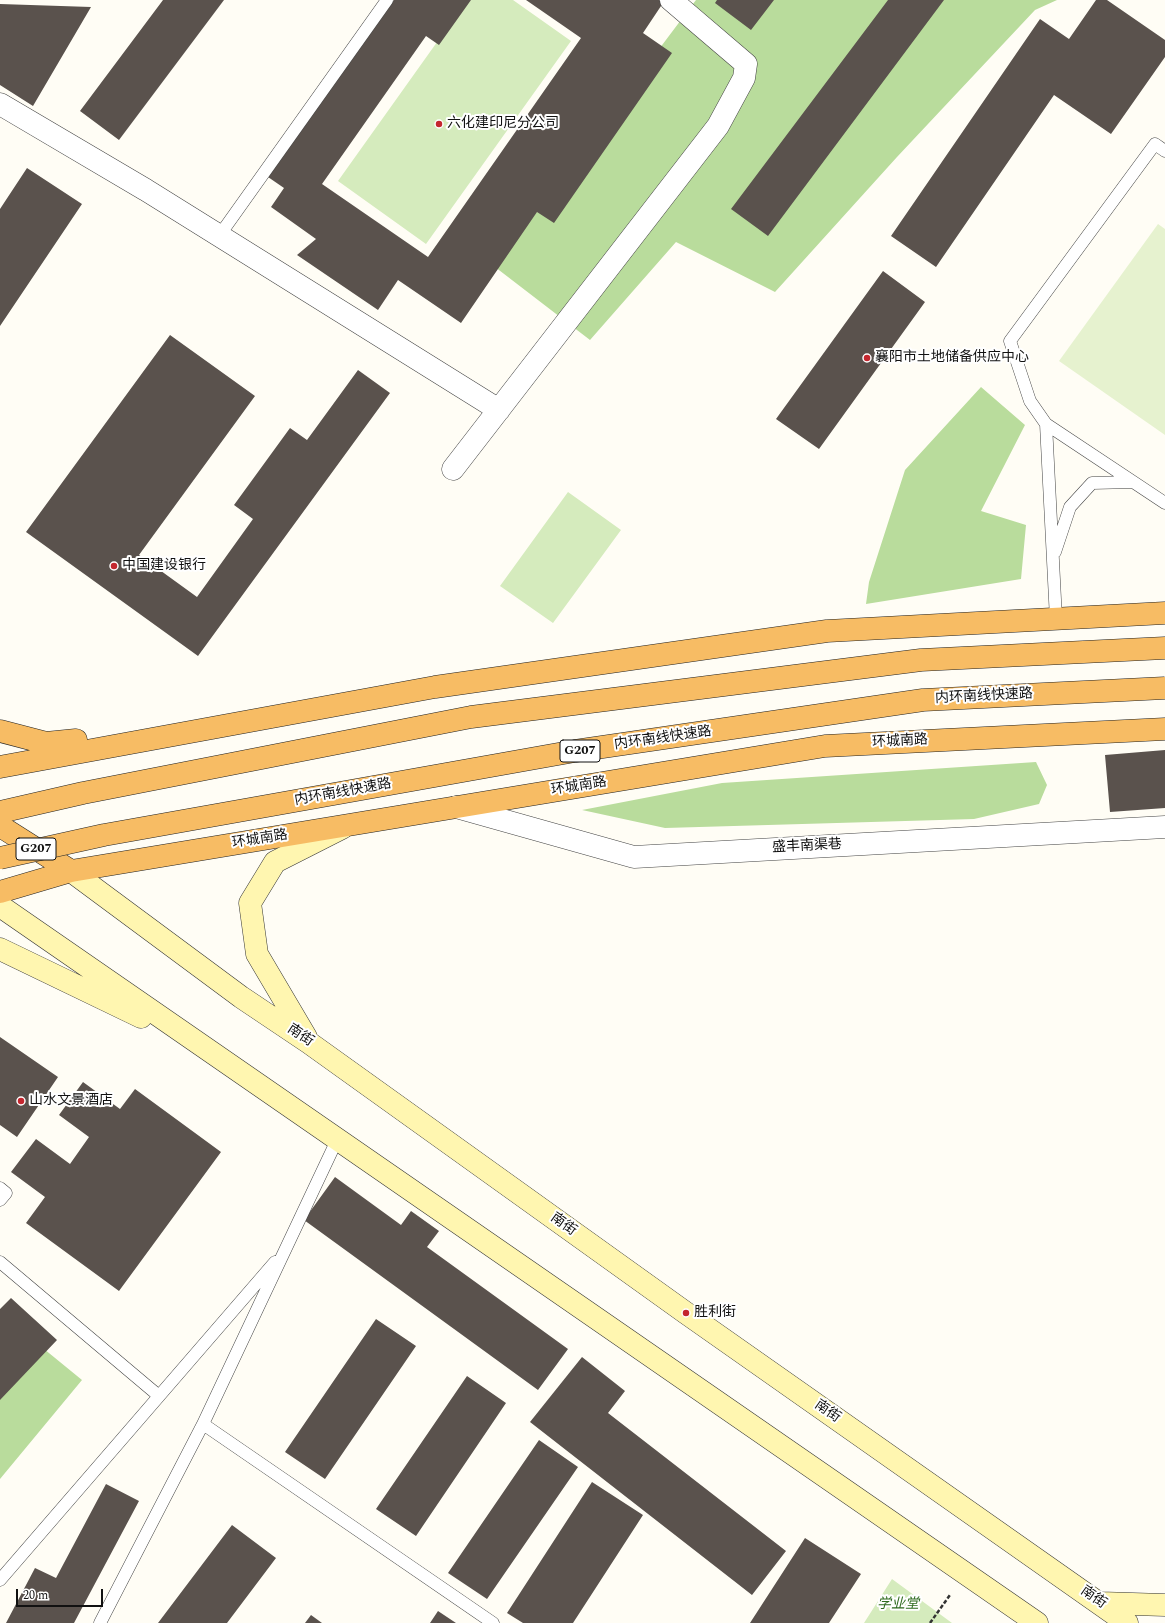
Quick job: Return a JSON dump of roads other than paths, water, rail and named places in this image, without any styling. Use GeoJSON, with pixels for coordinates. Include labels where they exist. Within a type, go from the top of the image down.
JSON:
{"type":"FeatureCollection","features":[{"type":"Feature","properties":{"kind":"highway"},"geometry":{"type":"LineString","coordinates":[[0,767],[435,687],[827,631],[1165,613]]}},
{"type":"Feature","properties":{"kind":"highway"},"geometry":{"type":"LineString","coordinates":[[0,812],[84,793],[471,717],[921,660],[1165,648]]}},
{"type":"Feature","properties":{"kind":"highway","name":"内环南线快速路"},"geometry":{"type":"LineString","coordinates":[[0,858],[104,835],[560,754],[915,701],[1165,688]]}},
{"type":"Feature","properties":{"kind":"highway"},"geometry":{"type":"LineString","coordinates":[[0,731],[46,743],[242,723]]}},
{"type":"Feature","properties":{"kind":"highway","name":"环城南路"},"geometry":{"type":"LineString","coordinates":[[0,892],[71,871],[825,746],[1165,729]]}},
{"type":"Feature","properties":{"kind":"highway","name":"南街"},"geometry":{"type":"LineString","coordinates":[[0,826],[71,871]]}},
{"type":"Feature","properties":{"kind":"main road"},"geometry":{"type":"LineString","coordinates":[[308,1042],[257,954],[250,903],[275,862],[347,826]]}},
{"type":"Feature","properties":{"kind":"main road","name":"南街"},"geometry":{"type":"LineString","coordinates":[[71,871],[241,997],[308,1042],[686,1313],[1127,1623]]}},
{"type":"Feature","properties":{"kind":"main road"},"geometry":{"type":"LineString","coordinates":[[0,906],[1037,1623]]}},
{"type":"Feature","properties":{"kind":"main road"},"geometry":{"type":"LineString","coordinates":[[0,949],[204,1048]]}},
{"type":"Feature","properties":{"kind":"main road"},"geometry":{"type":"LineString","coordinates":[[998,1596],[1020,1623]]}},
{"type":"Feature","properties":{"kind":"main road"},"geometry":{"type":"LineString","coordinates":[[1100,1603],[1165,1605]]}},
{"type":"Feature","properties":{"kind":"street"},"geometry":{"type":"LineString","coordinates":[[453,469],[718,126],[744,78],[746,64],[671,0]]}},
{"type":"Feature","properties":{"kind":"street"},"geometry":{"type":"LineString","coordinates":[[0,104],[146,190],[499,410]]}},
{"type":"Feature","properties":{"kind":"street","name":"盛丰南渠巷"},"geometry":{"type":"LineString","coordinates":[[456,808],[634,857],[1165,827]]}},
{"type":"Feature","properties":{"kind":"lane"},"geometry":{"type":"LineString","coordinates":[[219,236],[388,0]]}},
{"type":"Feature","properties":{"kind":"lane"},"geometry":{"type":"LineString","coordinates":[[1165,151],[1155,144],[1010,341],[1030,401],[1046,424],[1165,503]]}},
{"type":"Feature","properties":{"kind":"lane"},"geometry":{"type":"LineString","coordinates":[[1046,424],[1056,618]]}},
{"type":"Feature","properties":{"kind":"lane"},"geometry":{"type":"LineString","coordinates":[[1053,559],[1070,507],[1092,483],[1133,482]]}},
{"type":"Feature","properties":{"kind":"lane"},"geometry":{"type":"LineString","coordinates":[[100,1623],[203,1424],[337,1140]]}},
{"type":"Feature","properties":{"kind":"lane"},"geometry":{"type":"LineString","coordinates":[[0,1188],[6,1193],[0,1200]]}},
{"type":"Feature","properties":{"kind":"lane"},"geometry":{"type":"LineString","coordinates":[[0,1580],[285,1251]]}},
{"type":"Feature","properties":{"kind":"lane"},"geometry":{"type":"LineString","coordinates":[[0,1262],[159,1396]]}},
{"type":"Feature","properties":{"kind":"lane"},"geometry":{"type":"LineString","coordinates":[[203,1424],[492,1623]]}},
{"type":"Feature","properties":{"kind":"place","name":"六化建印尼分公司"},"geometry":{"type":"Point","coordinates":[439,124]}},
{"type":"Feature","properties":{"kind":"place","name":"襄阳市土地储备供应中心"},"geometry":{"type":"Point","coordinates":[867,358]}},
{"type":"Feature","properties":{"kind":"place","name":"中国建设银行"},"geometry":{"type":"Point","coordinates":[114,566]}},
{"type":"Feature","properties":{"kind":"place","name":"山水文景酒店"},"geometry":{"type":"Point","coordinates":[21,1101]}},
{"type":"Feature","properties":{"kind":"place","name":"胜利街"},"geometry":{"type":"Point","coordinates":[686,1313]}},
{"type":"Feature","properties":{"kind":"park label","name":"学业堂"},"geometry":{"type":"Point","coordinates":[898,1605]}}]}
